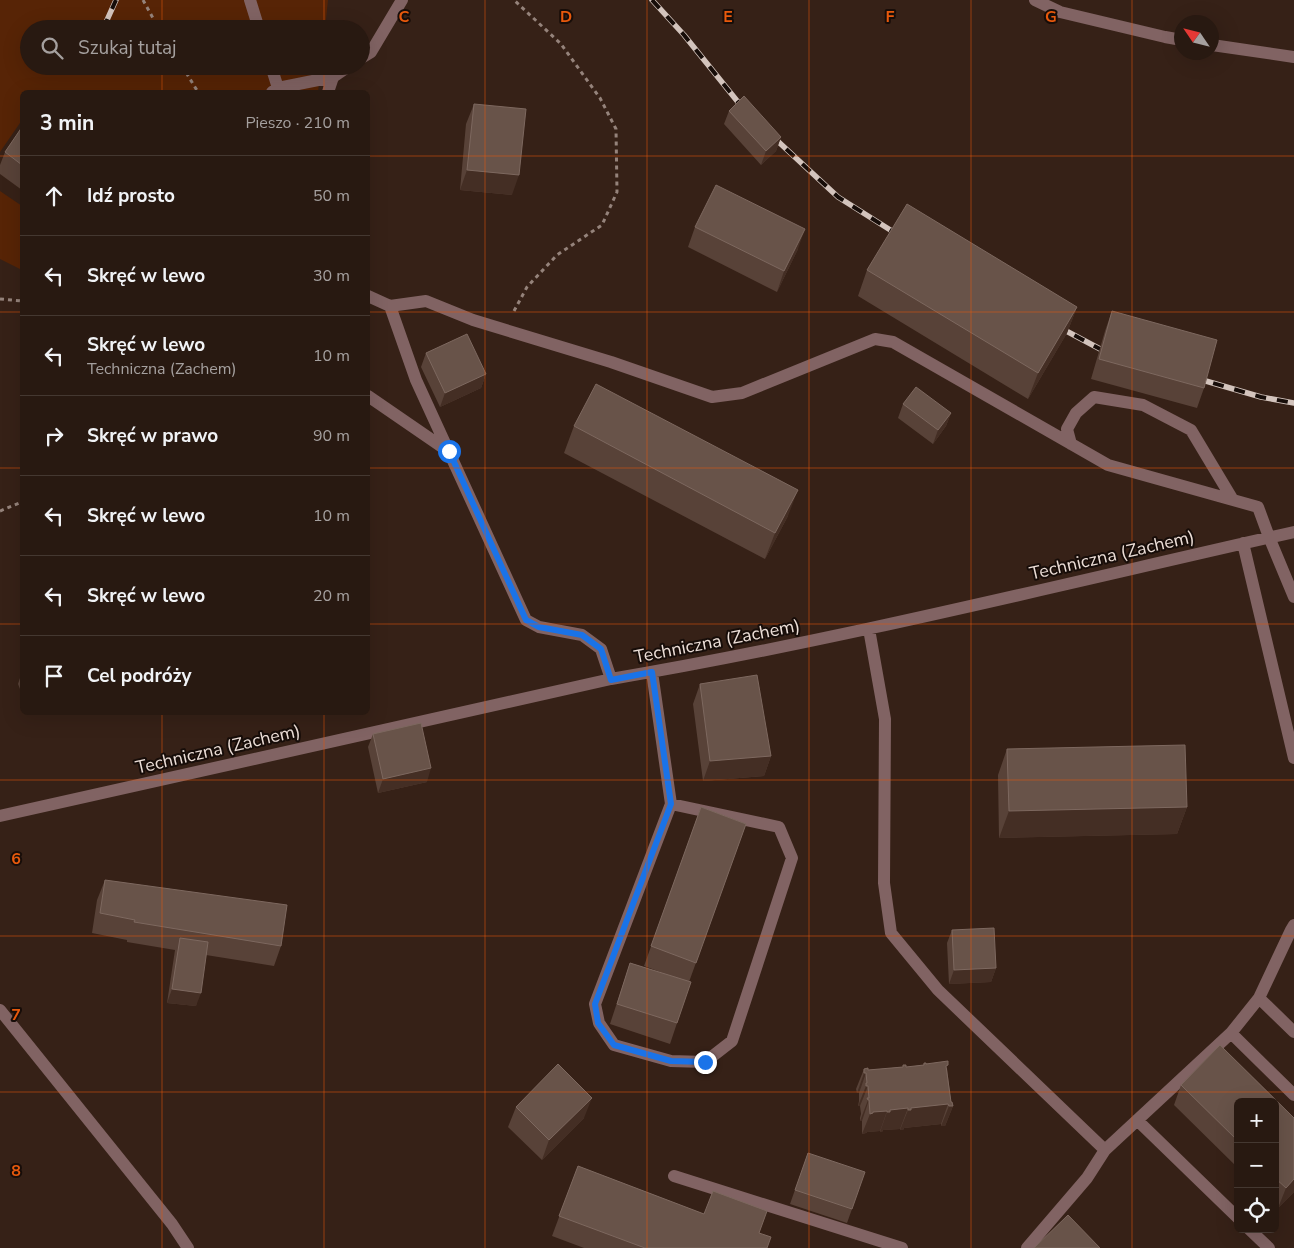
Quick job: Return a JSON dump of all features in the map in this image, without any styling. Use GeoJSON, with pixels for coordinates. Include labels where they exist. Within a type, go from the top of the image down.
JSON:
{"type":"FeatureCollection","features":[{"type":"Feature","properties":{"kind":"lane"},"geometry":{"type":"LineString","coordinates":[[250,0],[257,20]]}},
{"type":"Feature","properties":{"kind":"lane"},"geometry":{"type":"LineString","coordinates":[[370,53],[402,0]]}},
{"type":"Feature","properties":{"kind":"lane"},"geometry":{"type":"LineString","coordinates":[[1035,0],[1060,12],[1174,39]]}},
{"type":"Feature","properties":{"kind":"lane"},"geometry":{"type":"LineString","coordinates":[[1219,45],[1294,57]]}},
{"type":"Feature","properties":{"kind":"lane"},"geometry":{"type":"LineString","coordinates":[[272,75],[274,90],[336,75]]}},
{"type":"Feature","properties":{"kind":"lane"},"geometry":{"type":"LineString","coordinates":[[329,90],[333,77]]}},
{"type":"Feature","properties":{"kind":"lane"},"geometry":{"type":"LineString","coordinates":[[370,297],[390,306],[426,301],[473,320],[611,362],[712,398],[742,393],[875,339],[893,342],[1108,464],[1258,507],[1294,597]]}},
{"type":"Feature","properties":{"kind":"lane"},"geometry":{"type":"LineString","coordinates":[[390,306],[416,380],[526,620],[539,627],[582,635],[601,649],[611,680]]}},
{"type":"Feature","properties":{"kind":"lane"},"geometry":{"type":"LineString","coordinates":[[370,397],[449,451]]}},
{"type":"Feature","properties":{"kind":"lane"},"geometry":{"type":"LineString","coordinates":[[1071,444],[1068,430],[1076,413],[1094,397],[1143,405],[1191,430],[1233,500]]}},
{"type":"Feature","properties":{"kind":"lane","name":"Techniczna (Zachem)"},"geometry":{"type":"LineString","coordinates":[[0,816],[611,680],[869,629],[1294,532]]}},
{"type":"Feature","properties":{"kind":"lane"},"geometry":{"type":"LineString","coordinates":[[1244,543],[1294,758]]}},
{"type":"Feature","properties":{"kind":"lane"},"geometry":{"type":"LineString","coordinates":[[869,629],[885,719],[884,883],[891,932],[938,990],[1105,1150]]}},
{"type":"Feature","properties":{"kind":"lane"},"geometry":{"type":"LineString","coordinates":[[652,672],[671,804],[595,1004],[598,1023],[614,1045],[671,1061],[705,1062],[732,1041],[792,858],[779,827],[671,804]]}},
{"type":"Feature","properties":{"kind":"lane"},"geometry":{"type":"LineString","coordinates":[[1027,1248],[1087,1178],[1105,1150],[1231,1033],[1259,998],[1294,925]]}},
{"type":"Feature","properties":{"kind":"lane"},"geometry":{"type":"LineString","coordinates":[[1259,998],[1294,1032]]}},
{"type":"Feature","properties":{"kind":"lane"},"geometry":{"type":"LineString","coordinates":[[0,1011],[172,1224],[188,1248]]}},
{"type":"Feature","properties":{"kind":"lane"},"geometry":{"type":"LineString","coordinates":[[1231,1033],[1294,1095]]}},
{"type":"Feature","properties":{"kind":"lane"},"geometry":{"type":"LineString","coordinates":[[1137,1120],[1234,1214]]}},
{"type":"Feature","properties":{"kind":"lane"},"geometry":{"type":"LineString","coordinates":[[674,1176],[902,1248]]}},
{"type":"Feature","properties":{"kind":"lane"},"geometry":{"type":"LineString","coordinates":[[1253,1233],[1269,1248]]}},
{"type":"Feature","properties":{"kind":"path"},"geometry":{"type":"LineString","coordinates":[[143,0],[154,20]]}},
{"type":"Feature","properties":{"kind":"path"},"geometry":{"type":"LineString","coordinates":[[503,329],[527,287],[558,255],[602,224],[617,192],[616,129],[600,98],[560,44],[514,0]]}},
{"type":"Feature","properties":{"kind":"path"},"geometry":{"type":"LineString","coordinates":[[188,75],[197,90]]}},
{"type":"Feature","properties":{"kind":"path"},"geometry":{"type":"LineString","coordinates":[[0,299],[20,301]]}},
{"type":"Feature","properties":{"kind":"path"},"geometry":{"type":"LineString","coordinates":[[0,511],[20,503]]}},
{"type":"Feature","properties":{"kind":"shaded area"},"geometry":{"type":"Polygon","coordinates":[[[0,0],[328,0],[326,20],[20,20],[20,75],[320,75],[318,90],[20,90],[20,123],[0,152],[0,0]]]}},
{"type":"Feature","properties":{"kind":"shaded area"},"geometry":{"type":"Polygon","coordinates":[[[0,191],[20,205],[20,269],[0,259],[0,191]]]}},
{"type":"Feature","properties":{"kind":"building"},"geometry":{"type":"Polygon","coordinates":[[[744,96],[781,137],[766,151],[729,111],[744,96]]]}},
{"type":"Feature","properties":{"kind":"building"},"geometry":{"type":"Polygon","coordinates":[[[474,104],[526,109],[519,175],[467,170],[474,104]]]}},
{"type":"Feature","properties":{"kind":"building"},"geometry":{"type":"Polygon","coordinates":[[[20,130],[20,163],[5,152],[20,130]]]}},
{"type":"Feature","properties":{"kind":"building"},"geometry":{"type":"Polygon","coordinates":[[[716,185],[805,229],[784,271],[695,227],[716,185]]]}},
{"type":"Feature","properties":{"kind":"building"},"geometry":{"type":"Polygon","coordinates":[[[907,204],[1077,307],[1038,373],[867,270],[907,204]]]}},
{"type":"Feature","properties":{"kind":"building"},"geometry":{"type":"Polygon","coordinates":[[[1112,311],[1217,340],[1204,388],[1099,359],[1112,311]]]}},
{"type":"Feature","properties":{"kind":"building"},"geometry":{"type":"Polygon","coordinates":[[[467,334],[486,374],[445,393],[426,353],[467,334]]]}},
{"type":"Feature","properties":{"kind":"building"},"geometry":{"type":"Polygon","coordinates":[[[596,384],[798,490],[775,533],[574,426],[596,384]]]}},
{"type":"Feature","properties":{"kind":"building"},"geometry":{"type":"Polygon","coordinates":[[[916,387],[951,413],[938,430],[903,404],[916,387]]]}},
{"type":"Feature","properties":{"kind":"building"},"geometry":{"type":"Polygon","coordinates":[[[757,675],[771,756],[710,761],[700,684],[757,675]]]}},
{"type":"Feature","properties":{"kind":"building"},"geometry":{"type":"Polygon","coordinates":[[[421,723],[431,768],[383,779],[373,734],[421,723]]]}},
{"type":"Feature","properties":{"kind":"building"},"geometry":{"type":"Polygon","coordinates":[[[1185,745],[1187,807],[1009,811],[1007,749],[1185,745]]]}},
{"type":"Feature","properties":{"kind":"building"},"geometry":{"type":"Polygon","coordinates":[[[701,807],[746,824],[696,963],[651,946],[701,807]]]}},
{"type":"Feature","properties":{"kind":"building"},"geometry":{"type":"Polygon","coordinates":[[[105,880],[287,905],[281,946],[134,922],[135,920],[100,913],[105,880]]]}},
{"type":"Feature","properties":{"kind":"building"},"geometry":{"type":"Polygon","coordinates":[[[994,928],[996,968],[954,970],[952,930],[994,928]]]}},
{"type":"Feature","properties":{"kind":"building"},"geometry":{"type":"Polygon","coordinates":[[[180,938],[208,942],[201,993],[172,989],[180,938]]]}},
{"type":"Feature","properties":{"kind":"building"},"geometry":{"type":"Polygon","coordinates":[[[630,963],[691,982],[677,1023],[617,1004],[630,963]]]}},
{"type":"Feature","properties":{"kind":"building"},"geometry":{"type":"Polygon","coordinates":[[[1220,1045],[1274,1098],[1234,1098],[1234,1137],[1181,1085],[1220,1045]]]}},
{"type":"Feature","properties":{"kind":"building"},"geometry":{"type":"Polygon","coordinates":[[[948,1061],[946,1066],[953,1106],[948,1104],[911,1108],[911,1110],[908,1110],[908,1108],[890,1110],[890,1112],[873,1112],[870,1114],[869,1100],[867,1098],[869,1098],[868,1086],[866,1086],[866,1073],[864,1073],[864,1069],[903,1067],[903,1065],[906,1065],[906,1067],[948,1061]]]}},
{"type":"Feature","properties":{"kind":"building"},"geometry":{"type":"Polygon","coordinates":[[[558,1064],[592,1098],[549,1140],[516,1107],[558,1064]]]}},
{"type":"Feature","properties":{"kind":"building"},"geometry":{"type":"Polygon","coordinates":[[[1279,1103],[1294,1118],[1294,1179],[1286,1188],[1279,1182],[1279,1103]]]}},
{"type":"Feature","properties":{"kind":"building"},"geometry":{"type":"Polygon","coordinates":[[[808,1153],[865,1172],[852,1209],[795,1190],[808,1153]]]}},
{"type":"Feature","properties":{"kind":"building"},"geometry":{"type":"Polygon","coordinates":[[[578,1166],[704,1214],[713,1191],[767,1211],[759,1233],[771,1237],[767,1248],[645,1248],[559,1216],[578,1166]]]}},
{"type":"Feature","properties":{"kind":"building"},"geometry":{"type":"Polygon","coordinates":[[[1068,1215],[1100,1248],[1034,1248],[1068,1215]]]}},
{"type":"Feature","properties":{"kind":"railway"},"geometry":{"type":"LineString","coordinates":[[107,20],[116,0]]}},
{"type":"Feature","properties":{"kind":"railway"},"geometry":{"type":"LineString","coordinates":[[652,0],[684,35],[746,112]]}},
{"type":"Feature","properties":{"kind":"railway"},"geometry":{"type":"LineString","coordinates":[[770,134],[838,197],[903,238]]}},
{"type":"Feature","properties":{"kind":"railway"},"geometry":{"type":"LineString","coordinates":[[1055,325],[1102,350],[1113,353]]}},
{"type":"Feature","properties":{"kind":"railway"},"geometry":{"type":"LineString","coordinates":[[1192,377],[1261,397],[1294,403]]}},
{"type":"Feature","properties":{"kind":"route"},"geometry":{"type":"LineString","coordinates":[[449,451],[526,620],[539,627],[582,635],[601,649],[611,680],[652,672],[671,804],[595,1004],[598,1023],[614,1045],[671,1061],[705,1062]]}}]}
